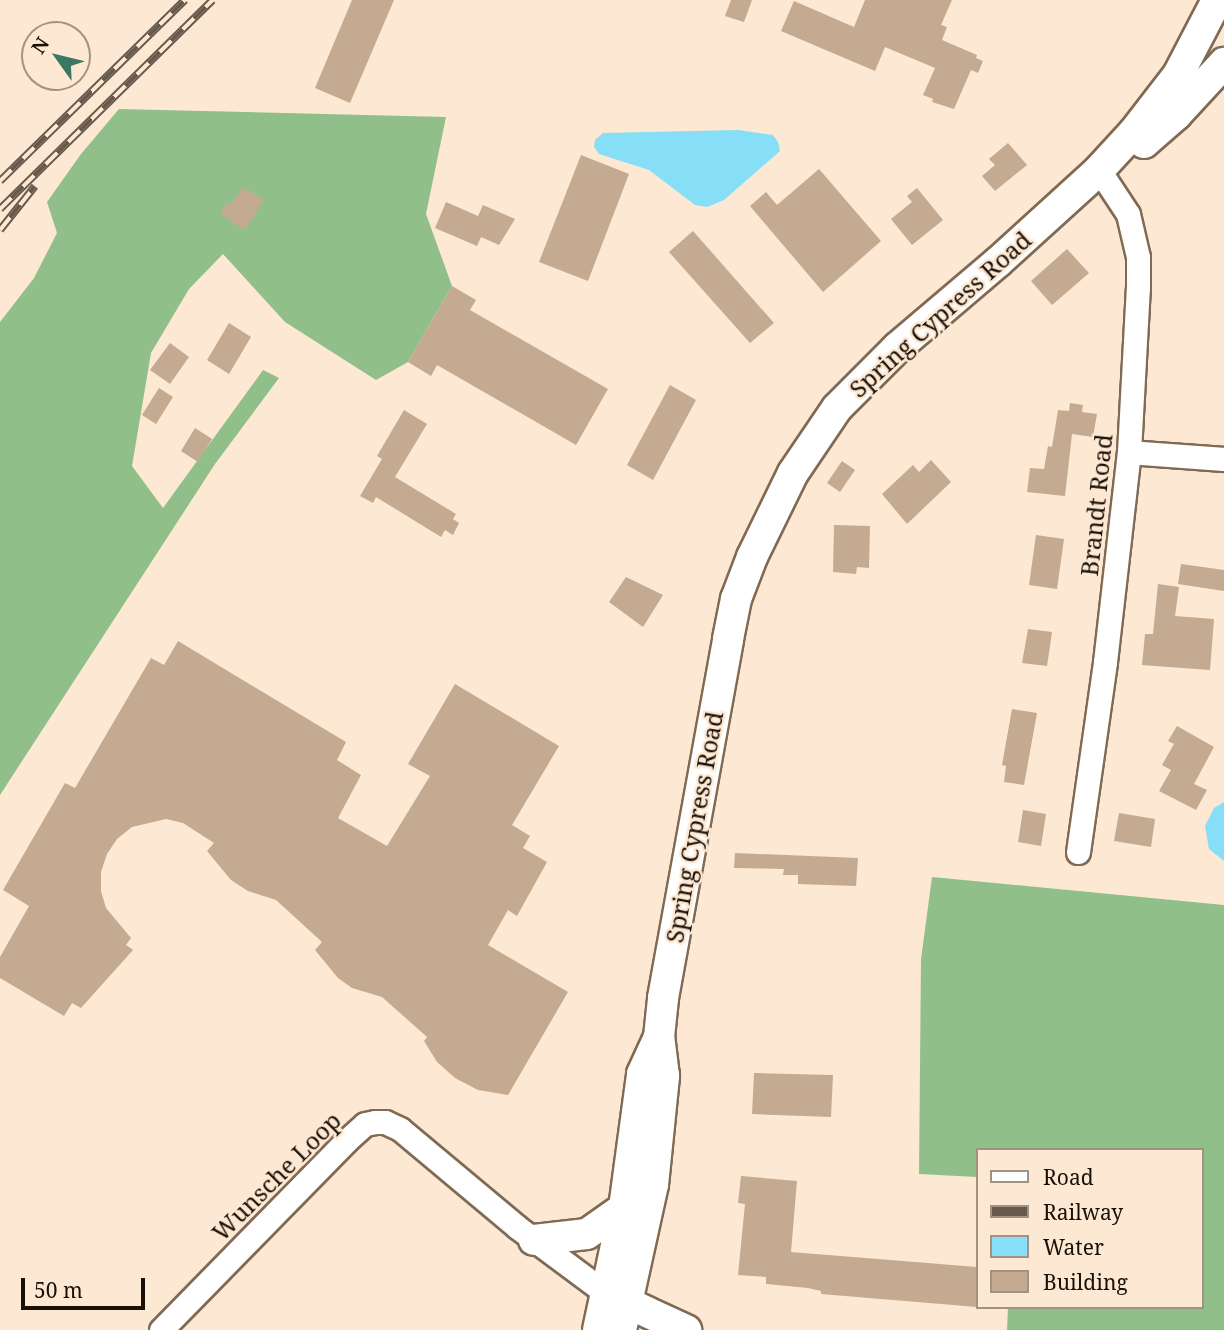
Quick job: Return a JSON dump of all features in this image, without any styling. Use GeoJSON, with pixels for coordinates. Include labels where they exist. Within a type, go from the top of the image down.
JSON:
{"type":"FeatureCollection","features":[{"type":"Feature","properties":{"kind":"main road","name":"Spring Cypress Road"},"geometry":{"type":"LineString","coordinates":[[598,1330],[618,1309],[653,1185],[664,1076],[659,1037],[663,998],[736,599],[774,508],[814,439],[853,390],[918,329],[998,262],[1099,170],[1134,132],[1178,75],[1217,0]]}},
{"type":"Feature","properties":{"kind":"main road"},"geometry":{"type":"LineString","coordinates":[[1099,170],[1142,146],[1176,115],[1224,63]]}},
{"type":"Feature","properties":{"kind":"main road","name":"Spring Cypress Road"},"geometry":{"type":"LineString","coordinates":[[618,1309],[624,1208],[642,1074],[659,1037]]}},
{"type":"Feature","properties":{"kind":"main road"},"geometry":{"type":"LineString","coordinates":[[534,1240],[587,1234],[624,1208]]}},
{"type":"Feature","properties":{"kind":"main road"},"geometry":{"type":"LineString","coordinates":[[618,1309],[646,1330]]}},
{"type":"Feature","properties":{"kind":"main road"},"geometry":{"type":"LineString","coordinates":[[618,1309],[659,1316],[686,1330]]}},
{"type":"Feature","properties":{"kind":"street","name":"Brandt Road"},"geometry":{"type":"LineString","coordinates":[[1078,852],[1105,662],[1129,452],[1138,257],[1128,214],[1099,170]]}},
{"type":"Feature","properties":{"kind":"street"},"geometry":{"type":"LineString","coordinates":[[1129,452],[1224,459]]}},
{"type":"Feature","properties":{"kind":"street","name":"Wunsche Loop"},"geometry":{"type":"LineString","coordinates":[[161,1330],[346,1140],[365,1125],[375,1122],[384,1122],[400,1129],[618,1309]]}},
{"type":"Feature","properties":{"kind":"green space"},"geometry":{"type":"Polygon","coordinates":[[[119,109],[446,117],[426,214],[452,286],[408,362],[376,380],[285,322],[223,254],[189,289],[151,353],[132,466],[163,508],[263,370],[279,378],[215,464],[0,795],[0,322],[34,278],[57,233],[47,202],[81,154],[119,109]]]}},
{"type":"Feature","properties":{"kind":"green space"},"geometry":{"type":"Polygon","coordinates":[[[932,877],[1224,905],[1224,1330],[1007,1330],[1008,1309],[1203,1309],[1203,1148],[976,1148],[976,1177],[919,1174],[921,959],[932,877]]]}},
{"type":"Feature","properties":{"kind":"water"},"geometry":{"type":"Polygon","coordinates":[[[738,130],[773,135],[780,151],[724,200],[707,207],[695,205],[649,170],[599,154],[594,147],[595,140],[603,133],[738,130]]]}},
{"type":"Feature","properties":{"kind":"water"},"geometry":{"type":"Polygon","coordinates":[[[1224,802],[1224,861],[1209,849],[1205,826],[1214,808],[1224,802]]]}},
{"type":"Feature","properties":{"kind":"building"},"geometry":{"type":"Polygon","coordinates":[[[352,0],[394,0],[350,103],[315,88],[352,0]]]}},
{"type":"Feature","properties":{"kind":"building"},"geometry":{"type":"Polygon","coordinates":[[[731,0],[752,0],[744,22],[725,16],[731,0]]]}},
{"type":"Feature","properties":{"kind":"building"},"geometry":{"type":"Polygon","coordinates":[[[865,0],[952,0],[941,25],[947,27],[942,40],[977,55],[976,58],[983,61],[978,73],[971,70],[954,109],[932,102],[933,99],[923,95],[935,68],[885,47],[875,71],[781,31],[794,1],[854,27],[865,0]]]}},
{"type":"Feature","properties":{"kind":"building"},"geometry":{"type":"Polygon","coordinates":[[[1008,143],[1027,165],[995,191],[982,176],[995,165],[989,159],[1008,143]]]}},
{"type":"Feature","properties":{"kind":"building"},"geometry":{"type":"Polygon","coordinates":[[[581,155],[629,174],[588,281],[539,262],[581,155]]]}},
{"type":"Feature","properties":{"kind":"building"},"geometry":{"type":"Polygon","coordinates":[[[819,169],[881,241],[823,292],[750,206],[766,192],[777,205],[819,169]]]}},
{"type":"Feature","properties":{"kind":"building"},"geometry":{"type":"Polygon","coordinates":[[[243,187],[264,200],[245,230],[220,214],[227,202],[231,205],[243,187]]]}},
{"type":"Feature","properties":{"kind":"building"},"geometry":{"type":"Polygon","coordinates":[[[917,188],[943,220],[912,245],[891,219],[912,202],[907,196],[917,188]]]}},
{"type":"Feature","properties":{"kind":"building"},"geometry":{"type":"Polygon","coordinates":[[[446,202],[478,216],[483,205],[515,219],[499,245],[481,237],[477,246],[435,228],[446,202]]]}},
{"type":"Feature","properties":{"kind":"building"},"geometry":{"type":"Polygon","coordinates":[[[693,231],[774,323],[750,343],[669,252],[693,231]]]}},
{"type":"Feature","properties":{"kind":"building"},"geometry":{"type":"Polygon","coordinates":[[[1067,249],[1089,273],[1052,305],[1031,281],[1067,249]]]}},
{"type":"Feature","properties":{"kind":"building"},"geometry":{"type":"Polygon","coordinates":[[[452,286],[476,300],[470,310],[608,389],[576,445],[437,365],[431,376],[408,362],[452,286]]]}},
{"type":"Feature","properties":{"kind":"building"},"geometry":{"type":"Polygon","coordinates":[[[229,323],[251,337],[229,374],[207,360],[229,323]]]}},
{"type":"Feature","properties":{"kind":"building"},"geometry":{"type":"Polygon","coordinates":[[[170,343],[189,357],[170,384],[150,370],[170,343]]]}},
{"type":"Feature","properties":{"kind":"building"},"geometry":{"type":"Polygon","coordinates":[[[670,385],[696,400],[653,480],[627,465],[670,385]]]}},
{"type":"Feature","properties":{"kind":"building"},"geometry":{"type":"Polygon","coordinates":[[[159,388],[173,397],[156,424],[142,415],[159,388]]]}},
{"type":"Feature","properties":{"kind":"building"},"geometry":{"type":"Polygon","coordinates":[[[1070,403],[1083,405],[1082,412],[1097,414],[1093,437],[1072,434],[1065,496],[1027,492],[1030,468],[1044,469],[1048,446],[1052,447],[1058,410],[1069,411],[1070,403]]]}},
{"type":"Feature","properties":{"kind":"building"},"geometry":{"type":"Polygon","coordinates":[[[404,410],[427,424],[395,477],[456,514],[453,519],[459,523],[453,535],[445,530],[441,537],[376,497],[373,503],[360,496],[382,459],[377,456],[404,410]]]}},
{"type":"Feature","properties":{"kind":"building"},"geometry":{"type":"Polygon","coordinates":[[[195,428],[212,439],[198,462],[181,451],[195,428]]]}},
{"type":"Feature","properties":{"kind":"building"},"geometry":{"type":"Polygon","coordinates":[[[931,460],[951,482],[907,524],[882,494],[913,465],[919,472],[931,460]]]}},
{"type":"Feature","properties":{"kind":"building"},"geometry":{"type":"Polygon","coordinates":[[[842,461],[855,470],[840,492],[827,483],[842,461]]]}},
{"type":"Feature","properties":{"kind":"building"},"geometry":{"type":"Polygon","coordinates":[[[834,525],[870,526],[869,568],[857,567],[856,574],[833,572],[834,525]]]}},
{"type":"Feature","properties":{"kind":"building"},"geometry":{"type":"Polygon","coordinates":[[[1036,535],[1064,539],[1057,589],[1029,585],[1036,535]]]}},
{"type":"Feature","properties":{"kind":"building"},"geometry":{"type":"Polygon","coordinates":[[[1181,564],[1224,570],[1224,591],[1178,584],[1181,564]]]}},
{"type":"Feature","properties":{"kind":"building"},"geometry":{"type":"Polygon","coordinates":[[[626,577],[663,595],[643,627],[609,602],[626,577]]]}},
{"type":"Feature","properties":{"kind":"building"},"geometry":{"type":"Polygon","coordinates":[[[1158,584],[1179,587],[1175,616],[1214,619],[1210,670],[1142,665],[1145,634],[1153,634],[1158,584]]]}},
{"type":"Feature","properties":{"kind":"building"},"geometry":{"type":"Polygon","coordinates":[[[1028,629],[1052,632],[1047,666],[1022,663],[1028,629]]]}},
{"type":"Feature","properties":{"kind":"building"},"geometry":{"type":"Polygon","coordinates":[[[178,641],[346,742],[337,760],[361,775],[338,818],[387,846],[430,776],[408,764],[455,684],[559,746],[512,825],[530,836],[523,848],[547,862],[517,916],[508,910],[488,945],[568,992],[508,1095],[478,1090],[455,1078],[437,1062],[424,1041],[427,1037],[382,997],[352,988],[338,978],[315,950],[322,942],[276,900],[248,891],[231,880],[207,851],[214,843],[183,823],[166,819],[132,827],[117,839],[107,854],[101,872],[101,891],[106,908],[131,938],[126,945],[133,950],[81,1008],[72,1003],[64,1016],[0,978],[0,957],[29,906],[3,890],[65,783],[75,788],[151,658],[164,665],[178,641]]]}},
{"type":"Feature","properties":{"kind":"building"},"geometry":{"type":"Polygon","coordinates":[[[1012,709],[1037,713],[1024,785],[1004,782],[1006,766],[1002,765],[1012,709]]]}},
{"type":"Feature","properties":{"kind":"building"},"geometry":{"type":"Polygon","coordinates":[[[1177,726],[1214,747],[1194,784],[1207,790],[1196,810],[1159,791],[1171,770],[1162,765],[1174,744],[1168,741],[1177,726]]]}},
{"type":"Feature","properties":{"kind":"building"},"geometry":{"type":"Polygon","coordinates":[[[1023,810],[1046,814],[1041,846],[1018,842],[1023,810]]]}},
{"type":"Feature","properties":{"kind":"building"},"geometry":{"type":"Polygon","coordinates":[[[1119,813],[1155,819],[1151,847],[1114,841],[1119,813]]]}},
{"type":"Feature","properties":{"kind":"building"},"geometry":{"type":"Polygon","coordinates":[[[735,853],[858,858],[856,886],[798,884],[798,875],[783,875],[784,869],[734,868],[735,853]]]}},
{"type":"Feature","properties":{"kind":"building"},"geometry":{"type":"Polygon","coordinates":[[[754,1073],[833,1075],[831,1117],[752,1114],[754,1073]]]}},
{"type":"Feature","properties":{"kind":"building"},"geometry":{"type":"Polygon","coordinates":[[[741,1176],[797,1181],[791,1252],[976,1267],[976,1307],[821,1294],[821,1291],[808,1288],[766,1284],[766,1277],[738,1275],[745,1204],[738,1203],[741,1176]]]}},
{"type":"Feature","properties":{"kind":"railway"},"geometry":{"type":"LineString","coordinates":[[0,181],[185,0]]}},
{"type":"Feature","properties":{"kind":"railway"},"geometry":{"type":"LineString","coordinates":[[0,209],[213,0]]}},
{"type":"Feature","properties":{"kind":"railway"},"geometry":{"type":"LineString","coordinates":[[0,230],[35,186]]}}]}
